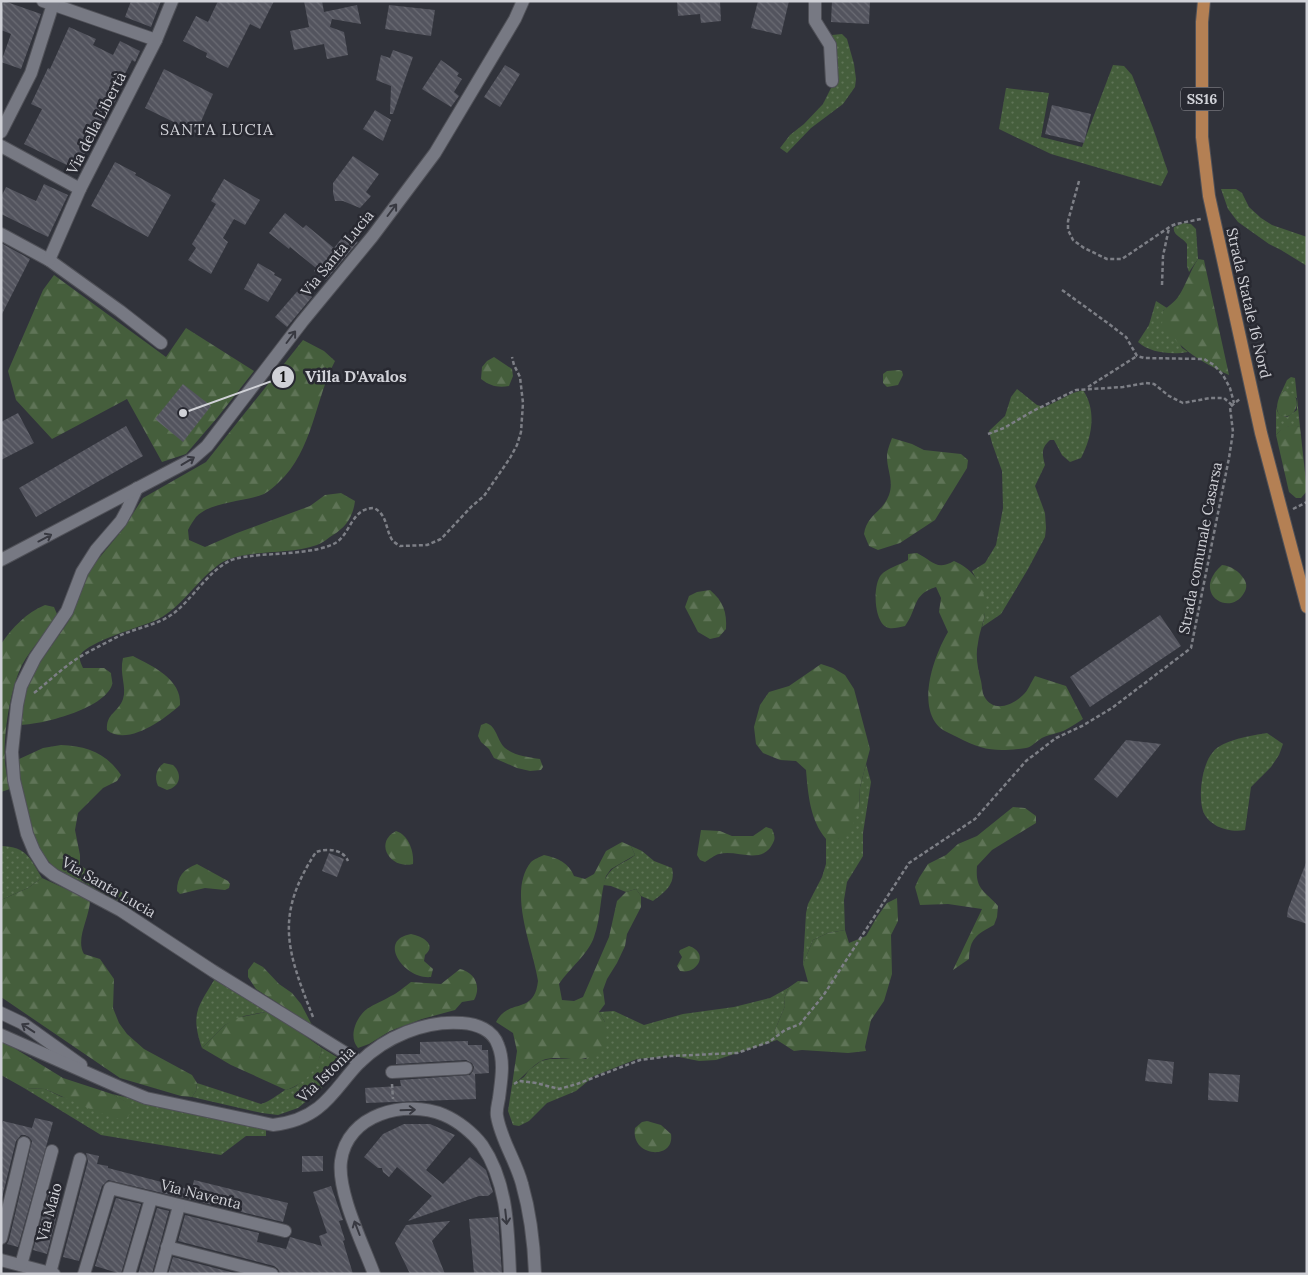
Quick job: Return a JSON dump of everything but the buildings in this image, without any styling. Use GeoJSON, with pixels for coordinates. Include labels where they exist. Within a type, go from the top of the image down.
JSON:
{"type":"FeatureCollection","features":[{"type":"Feature","properties":{"kind":"main road","name":"Strada Statale 16 Nord"},"geometry":{"type":"LineString","coordinates":[[1204,1],[1202,22],[1202,137],[1205,176],[1261,433],[1307,607]]}},
{"type":"Feature","properties":{"kind":"street","name":"Via della Libertà"},"geometry":{"type":"LineString","coordinates":[[49,260],[80,189],[156,40],[172,1]]}},
{"type":"Feature","properties":{"kind":"street","name":"Via Santa Lucia"},"geometry":{"type":"LineString","coordinates":[[1,560],[191,460],[207,446],[302,322],[372,236],[434,153],[511,27],[523,1]]}},
{"type":"Feature","properties":{"kind":"street"},"geometry":{"type":"LineString","coordinates":[[815,1],[816,21],[830,45],[832,81]]}},
{"type":"Feature","properties":{"kind":"street"},"geometry":{"type":"LineString","coordinates":[[1,132],[31,73],[50,2],[156,40]]}},
{"type":"Feature","properties":{"kind":"street"},"geometry":{"type":"LineString","coordinates":[[1,146],[80,189]]}},
{"type":"Feature","properties":{"kind":"street"},"geometry":{"type":"LineString","coordinates":[[1,234],[49,260],[161,343]]}},
{"type":"Feature","properties":{"kind":"street","name":"Via Santa Lucia"},"geometry":{"type":"LineString","coordinates":[[136,488],[121,521],[96,550],[82,572],[67,610],[57,628],[35,658],[22,686],[17,703],[12,767],[34,851],[44,867],[66,882],[120,910],[360,1062]]}},
{"type":"Feature","properties":{"kind":"street"},"geometry":{"type":"LineString","coordinates":[[1,1013],[22,1023],[54,1044],[97,1076]]}},
{"type":"Feature","properties":{"kind":"street","name":"Via Istonia"},"geometry":{"type":"LineString","coordinates":[[1,1035],[146,1098],[273,1125],[305,1117],[320,1107],[360,1062],[375,1049],[394,1038],[415,1028],[440,1023],[480,1026],[494,1037],[500,1050],[502,1064],[497,1115],[522,1183],[529,1220],[535,1274]]}},
{"type":"Feature","properties":{"kind":"street"},"geometry":{"type":"LineString","coordinates":[[392,1072],[466,1068]]}},
{"type":"Feature","properties":{"kind":"street"},"geometry":{"type":"LineString","coordinates":[[374,1274],[345,1195],[340,1172],[343,1153],[351,1136],[367,1119],[390,1111],[413,1109],[443,1114],[456,1122],[477,1139],[490,1158],[498,1174],[503,1194],[510,1274]]}},
{"type":"Feature","properties":{"kind":"street"},"geometry":{"type":"LineString","coordinates":[[1,1238],[24,1143]]}},
{"type":"Feature","properties":{"kind":"street"},"geometry":{"type":"LineString","coordinates":[[20,1270],[52,1151]]}},
{"type":"Feature","properties":{"kind":"street","name":"Via Maio"},"geometry":{"type":"LineString","coordinates":[[47,1272],[80,1159]]}},
{"type":"Feature","properties":{"kind":"street","name":"Via Naventa"},"geometry":{"type":"LineString","coordinates":[[84,1274],[110,1188],[284,1231]]}},
{"type":"Feature","properties":{"kind":"street"},"geometry":{"type":"LineString","coordinates":[[129,1274],[151,1199]]}},
{"type":"Feature","properties":{"kind":"street"},"geometry":{"type":"LineString","coordinates":[[160,1274],[179,1206]]}},
{"type":"Feature","properties":{"kind":"street"},"geometry":{"type":"LineString","coordinates":[[167,1247],[272,1274]]}},
{"type":"Feature","properties":{"kind":"street"},"geometry":{"type":"LineString","coordinates":[[1,1260],[20,1270],[47,1272]]}},
{"type":"Feature","properties":{"kind":"path"},"geometry":{"type":"LineString","coordinates":[[1079,181],[1068,220],[1068,230],[1073,240],[1084,248],[1107,259],[1122,259],[1176,224],[1213,217]]}},
{"type":"Feature","properties":{"kind":"path"},"geometry":{"type":"LineString","coordinates":[[1162,285],[1163,256],[1170,227]]}},
{"type":"Feature","properties":{"kind":"path"},"geometry":{"type":"LineString","coordinates":[[1062,290],[1126,337],[1138,356],[1086,389]]}},
{"type":"Feature","properties":{"kind":"path","name":"Strada comunale Casarsa"},"geometry":{"type":"LineString","coordinates":[[512,1085],[519,1081],[559,1089],[640,1060],[671,1056],[737,1053],[769,1042],[785,1030],[800,1024],[824,996],[909,863],[974,819],[1026,761],[1056,738],[1082,726],[1112,708],[1191,648],[1229,458],[1233,432],[1230,407],[1233,404],[1230,388],[1222,375],[1214,365],[1204,359],[1144,358],[1138,356]]}},
{"type":"Feature","properties":{"kind":"path"},"geometry":{"type":"LineString","coordinates":[[17,703],[28,697],[86,653],[116,637],[161,621],[174,613],[200,586],[229,561],[244,557],[316,549],[336,542],[345,534],[352,520],[368,508],[374,508],[383,515],[391,538],[400,546],[427,545],[441,539],[484,496],[510,458],[517,444],[521,432],[523,403],[520,377],[512,357]]}},
{"type":"Feature","properties":{"kind":"path"},"geometry":{"type":"LineString","coordinates":[[988,434],[1004,428],[1076,390],[1123,387],[1146,383],[1154,384],[1174,399],[1183,403],[1210,398],[1224,398],[1233,404]]}},
{"type":"Feature","properties":{"kind":"path"},"geometry":{"type":"LineString","coordinates":[[316,1035],[316,1029],[294,966],[288,923],[290,906],[301,877],[316,852],[329,849],[347,857],[348,861]]}},
{"type":"Feature","properties":{"kind":"green space"},"geometry":{"type":"Polygon","coordinates":[[[842,34],[847,39],[854,64],[855,87],[843,104],[811,128],[787,153],[780,148],[790,135],[804,124],[823,104],[832,86],[834,46],[832,35],[842,34]]]}},
{"type":"Feature","properties":{"kind":"green space"},"geometry":{"type":"Polygon","coordinates":[[[1113,65],[1124,66],[1132,75],[1168,172],[1161,186],[1051,154],[999,129],[1006,88],[1049,93],[1041,137],[1082,147],[1113,65]]]}},
{"type":"Feature","properties":{"kind":"green space"},"geometry":{"type":"Polygon","coordinates":[[[1221,189],[1236,189],[1242,193],[1249,207],[1261,218],[1272,225],[1307,237],[1307,266],[1269,244],[1238,222],[1228,209],[1221,189]]]}},
{"type":"Feature","properties":{"kind":"green space"},"geometry":{"type":"Polygon","coordinates":[[[1184,223],[1191,224],[1196,229],[1198,259],[1189,272],[1187,266],[1187,244],[1174,232],[1174,227],[1184,223]]]}},
{"type":"Feature","properties":{"kind":"green space"},"geometry":{"type":"Polygon","coordinates":[[[1198,259],[1204,260],[1229,375],[1209,365],[1184,348],[1162,324],[1163,311],[1178,297],[1198,259]]]}},
{"type":"Feature","properties":{"kind":"green space"},"geometry":{"type":"Polygon","coordinates":[[[54,275],[166,357],[186,328],[254,371],[186,454],[162,462],[127,399],[52,439],[16,400],[8,371],[43,290],[54,275]]]}},
{"type":"Feature","properties":{"kind":"green space"},"geometry":{"type":"Polygon","coordinates":[[[1156,301],[1167,308],[1163,311],[1182,348],[1188,352],[1155,351],[1138,342],[1149,325],[1156,301]]]}},
{"type":"Feature","properties":{"kind":"green space"},"geometry":{"type":"Polygon","coordinates":[[[303,340],[324,351],[335,361],[299,455],[279,482],[264,494],[219,505],[202,512],[196,517],[188,530],[189,540],[205,547],[310,506],[325,495],[341,493],[355,501],[353,512],[348,521],[338,532],[317,545],[295,550],[249,554],[223,562],[204,577],[178,605],[163,617],[104,640],[86,649],[81,654],[80,659],[83,668],[104,668],[111,673],[112,685],[107,694],[85,708],[71,714],[42,722],[19,725],[23,699],[32,674],[68,622],[76,605],[86,574],[123,529],[143,498],[206,462],[303,340]]]}},
{"type":"Feature","properties":{"kind":"green space"},"geometry":{"type":"Polygon","coordinates":[[[494,357],[512,369],[513,376],[509,386],[494,386],[481,379],[482,367],[494,357]]]}},
{"type":"Feature","properties":{"kind":"green space"},"geometry":{"type":"Polygon","coordinates":[[[887,371],[902,371],[903,375],[898,385],[887,387],[883,383],[883,374],[887,371]]]}},
{"type":"Feature","properties":{"kind":"green space"},"geometry":{"type":"Polygon","coordinates":[[[1291,377],[1295,378],[1300,427],[1287,427],[1276,435],[1276,407],[1279,414],[1287,417],[1297,410],[1297,398],[1285,391],[1281,393],[1287,380],[1291,377]]]}},
{"type":"Feature","properties":{"kind":"green space"},"geometry":{"type":"Polygon","coordinates":[[[1017,389],[1037,405],[1045,407],[1083,390],[1090,407],[1090,433],[1081,458],[1070,462],[1062,455],[1054,440],[1050,440],[1045,446],[1043,454],[1045,465],[1035,486],[1045,513],[1045,537],[1001,614],[982,627],[985,605],[979,585],[972,571],[985,563],[996,545],[1003,508],[1002,471],[989,431],[1005,416],[1011,397],[1017,389]]]}},
{"type":"Feature","properties":{"kind":"green space"},"geometry":{"type":"Polygon","coordinates":[[[1285,391],[1294,394],[1297,403],[1292,414],[1281,416],[1278,412],[1277,404],[1281,393],[1285,391]]]}},
{"type":"Feature","properties":{"kind":"green space"},"geometry":{"type":"Polygon","coordinates":[[[1294,425],[1300,427],[1307,491],[1301,498],[1296,498],[1289,492],[1276,435],[1284,427],[1294,425]]]}},
{"type":"Feature","properties":{"kind":"green space"},"geometry":{"type":"Polygon","coordinates":[[[892,438],[924,450],[961,454],[968,460],[967,468],[935,520],[900,543],[878,550],[869,546],[864,534],[868,522],[889,495],[891,485],[887,454],[892,438]]]}},
{"type":"Feature","properties":{"kind":"green space"},"geometry":{"type":"Polygon","coordinates":[[[917,553],[935,564],[943,565],[954,561],[960,564],[971,572],[982,589],[985,613],[977,648],[977,658],[983,693],[992,705],[1008,705],[1019,699],[1028,689],[1035,676],[1066,686],[1083,719],[1064,731],[1042,738],[1031,746],[1007,750],[983,748],[966,742],[939,727],[930,712],[928,701],[929,689],[938,652],[948,632],[939,612],[941,598],[936,587],[922,594],[905,626],[889,628],[884,625],[880,620],[876,604],[876,588],[881,575],[908,560],[908,554],[917,553]]]}},
{"type":"Feature","properties":{"kind":"green space"},"geometry":{"type":"Polygon","coordinates":[[[1222,565],[1229,566],[1237,571],[1246,584],[1244,593],[1238,600],[1230,603],[1222,603],[1211,593],[1210,585],[1213,575],[1222,565]]]}},
{"type":"Feature","properties":{"kind":"green space"},"geometry":{"type":"Polygon","coordinates":[[[710,590],[718,598],[725,612],[726,629],[719,637],[710,639],[698,632],[685,607],[689,596],[697,592],[710,590]]]}},
{"type":"Feature","properties":{"kind":"green space"},"geometry":{"type":"Polygon","coordinates":[[[45,605],[54,607],[57,614],[26,658],[14,687],[8,713],[5,740],[5,763],[10,789],[1,792],[1,644],[20,621],[45,605]]]}},
{"type":"Feature","properties":{"kind":"green space"},"geometry":{"type":"Polygon","coordinates":[[[133,656],[157,669],[171,681],[179,696],[180,705],[156,724],[145,729],[125,735],[115,734],[107,730],[107,724],[110,716],[123,699],[123,658],[133,656]]]}},
{"type":"Feature","properties":{"kind":"green space"},"geometry":{"type":"Polygon","coordinates":[[[821,664],[845,675],[854,689],[870,749],[860,787],[859,807],[852,828],[838,839],[826,839],[816,824],[809,797],[806,770],[796,761],[780,760],[763,753],[756,744],[754,727],[760,705],[769,692],[789,686],[821,664]]]}},
{"type":"Feature","properties":{"kind":"green space"},"geometry":{"type":"Polygon","coordinates":[[[486,723],[495,730],[502,745],[509,751],[522,756],[540,759],[543,767],[541,770],[530,771],[517,768],[494,758],[478,736],[481,725],[486,723]]]}},
{"type":"Feature","properties":{"kind":"green space"},"geometry":{"type":"Polygon","coordinates":[[[1267,733],[1283,744],[1279,755],[1271,767],[1251,787],[1245,830],[1227,830],[1215,825],[1206,817],[1203,811],[1201,797],[1202,780],[1209,757],[1217,748],[1230,741],[1267,733]]]}},
{"type":"Feature","properties":{"kind":"green space"},"geometry":{"type":"Polygon","coordinates":[[[61,745],[79,747],[95,752],[109,761],[121,775],[117,781],[103,788],[78,813],[75,830],[80,865],[75,871],[61,873],[41,851],[34,837],[25,806],[17,760],[43,748],[61,745]]]}},
{"type":"Feature","properties":{"kind":"green space"},"geometry":{"type":"Polygon","coordinates":[[[164,763],[173,765],[179,776],[175,786],[167,790],[158,786],[156,779],[156,773],[164,763]]]}},
{"type":"Feature","properties":{"kind":"green space"},"geometry":{"type":"Polygon","coordinates":[[[866,764],[871,782],[863,833],[863,856],[847,882],[844,900],[845,930],[828,933],[813,940],[803,964],[806,913],[808,904],[822,877],[826,864],[826,839],[838,839],[859,807],[860,787],[866,764]]]}},
{"type":"Feature","properties":{"kind":"green space"},"geometry":{"type":"Polygon","coordinates":[[[1013,807],[1025,808],[1036,816],[1036,823],[992,850],[977,866],[977,880],[985,893],[998,906],[997,917],[994,925],[975,938],[971,946],[969,959],[953,970],[982,909],[948,904],[920,905],[915,887],[928,864],[946,855],[958,844],[977,836],[1013,807]]]}},
{"type":"Feature","properties":{"kind":"green space"},"geometry":{"type":"Polygon","coordinates":[[[766,827],[772,829],[774,839],[768,850],[762,854],[726,853],[715,855],[705,862],[700,860],[697,855],[701,830],[720,831],[732,836],[753,836],[766,827]]]}},
{"type":"Feature","properties":{"kind":"green space"},"geometry":{"type":"Polygon","coordinates":[[[396,831],[401,833],[410,844],[413,864],[405,865],[398,863],[388,854],[385,848],[386,842],[389,836],[396,831]]]}},
{"type":"Feature","properties":{"kind":"green space"},"geometry":{"type":"Polygon","coordinates":[[[622,842],[631,846],[635,855],[611,869],[606,876],[598,922],[591,943],[559,984],[562,1000],[574,1001],[583,997],[609,937],[617,901],[626,892],[636,889],[641,896],[641,907],[627,934],[625,946],[603,990],[605,1004],[599,1012],[605,1022],[606,1044],[599,1051],[586,1058],[543,1060],[512,1085],[517,1051],[513,1033],[496,1022],[501,1014],[507,1010],[532,999],[536,992],[538,981],[521,904],[521,888],[524,874],[531,862],[544,855],[562,862],[572,871],[574,876],[585,879],[594,874],[606,851],[622,842]]]}},
{"type":"Feature","properties":{"kind":"green space"},"geometry":{"type":"Polygon","coordinates":[[[1,846],[22,851],[31,859],[42,878],[28,888],[1,900],[1,846]]]}},
{"type":"Feature","properties":{"kind":"green space"},"geometry":{"type":"Polygon","coordinates":[[[631,846],[642,851],[654,861],[672,868],[671,883],[653,901],[641,896],[636,889],[626,892],[603,885],[612,870],[635,855],[631,846]]]}},
{"type":"Feature","properties":{"kind":"green space"},"geometry":{"type":"Polygon","coordinates":[[[197,864],[228,881],[230,884],[229,888],[225,890],[205,888],[180,894],[177,891],[177,886],[180,877],[188,868],[197,864]]]}},
{"type":"Feature","properties":{"kind":"green space"},"geometry":{"type":"Polygon","coordinates":[[[80,865],[129,898],[138,910],[135,911],[85,883],[61,873],[75,871],[80,865]]]}},
{"type":"Feature","properties":{"kind":"green space"},"geometry":{"type":"Polygon","coordinates":[[[42,878],[90,900],[82,935],[82,948],[84,954],[100,959],[114,979],[113,1008],[119,1023],[127,1034],[144,1049],[192,1075],[197,1083],[196,1091],[192,1097],[181,1096],[120,1078],[1,997],[1,900],[28,888],[42,878]]]}},
{"type":"Feature","properties":{"kind":"green space"},"geometry":{"type":"Polygon","coordinates":[[[897,898],[898,921],[891,935],[892,974],[884,1001],[871,1020],[865,1047],[866,1051],[848,1053],[794,1051],[777,1040],[775,1030],[785,1006],[784,999],[788,988],[798,981],[808,982],[803,964],[813,940],[828,933],[845,930],[849,943],[866,936],[887,903],[897,898]]]}},
{"type":"Feature","properties":{"kind":"green space"},"geometry":{"type":"Polygon","coordinates":[[[411,934],[427,941],[429,944],[429,951],[425,955],[424,961],[433,969],[431,977],[421,976],[412,972],[398,959],[395,951],[396,944],[401,938],[411,934]]]}},
{"type":"Feature","properties":{"kind":"green space"},"geometry":{"type":"Polygon","coordinates":[[[689,946],[699,953],[699,963],[692,970],[680,971],[677,966],[682,957],[679,952],[689,946]]]}},
{"type":"Feature","properties":{"kind":"green space"},"geometry":{"type":"Polygon","coordinates":[[[254,962],[263,967],[279,984],[292,993],[301,1004],[312,1025],[256,989],[248,977],[248,970],[254,962]]]}},
{"type":"Feature","properties":{"kind":"green space"},"geometry":{"type":"Polygon","coordinates":[[[460,969],[469,973],[475,980],[477,990],[474,1000],[462,1002],[455,1010],[422,1019],[390,1031],[369,1044],[358,1048],[354,1038],[355,1027],[367,1009],[396,993],[411,982],[441,984],[460,969]]]}},
{"type":"Feature","properties":{"kind":"green space"},"geometry":{"type":"Polygon","coordinates":[[[216,977],[270,1011],[244,1016],[225,1025],[202,1048],[198,1036],[196,1018],[200,1003],[216,977]]]}},
{"type":"Feature","properties":{"kind":"green space"},"geometry":{"type":"Polygon","coordinates":[[[788,988],[784,999],[785,1006],[775,1030],[777,1040],[716,1060],[699,1061],[674,1056],[637,1059],[594,1076],[576,1091],[547,1103],[529,1121],[519,1126],[513,1125],[508,1111],[512,1085],[541,1061],[550,1059],[586,1059],[605,1022],[599,1012],[614,1011],[644,1025],[683,1014],[734,1007],[770,998],[788,988]]]}},
{"type":"Feature","properties":{"kind":"green space"},"geometry":{"type":"Polygon","coordinates":[[[270,1011],[322,1048],[318,1062],[310,1074],[299,1084],[286,1090],[231,1065],[202,1048],[225,1025],[237,1018],[270,1011]]]}},
{"type":"Feature","properties":{"kind":"green space"},"geometry":{"type":"Polygon","coordinates":[[[1,1040],[63,1078],[112,1094],[127,1102],[131,1112],[127,1118],[119,1119],[97,1112],[45,1089],[24,1088],[1,1075],[1,1040]]]}},
{"type":"Feature","properties":{"kind":"green space"},"geometry":{"type":"Polygon","coordinates":[[[322,1048],[345,1062],[320,1090],[298,1108],[278,1115],[192,1097],[196,1091],[197,1083],[261,1104],[265,1103],[285,1090],[296,1086],[305,1078],[316,1064],[322,1048]]]}},
{"type":"Feature","properties":{"kind":"green space"},"geometry":{"type":"Polygon","coordinates":[[[24,1088],[45,1089],[62,1097],[126,1102],[112,1094],[266,1130],[266,1136],[246,1136],[221,1155],[101,1135],[24,1088]]]}},
{"type":"Feature","properties":{"kind":"green space"},"geometry":{"type":"Polygon","coordinates":[[[647,1121],[661,1125],[671,1134],[670,1143],[666,1149],[660,1152],[653,1152],[645,1150],[639,1145],[635,1138],[635,1128],[642,1122],[647,1121]]]}},
{"type":"Feature","properties":{"kind":"place","name":"Villa D'Avalos"},"geometry":{"type":"Point","coordinates":[183,413]}},
{"type":"Feature","properties":{"kind":"district","name":"SANTA LUCIA"},"geometry":{"type":"Point","coordinates":[217,129]}}]}
